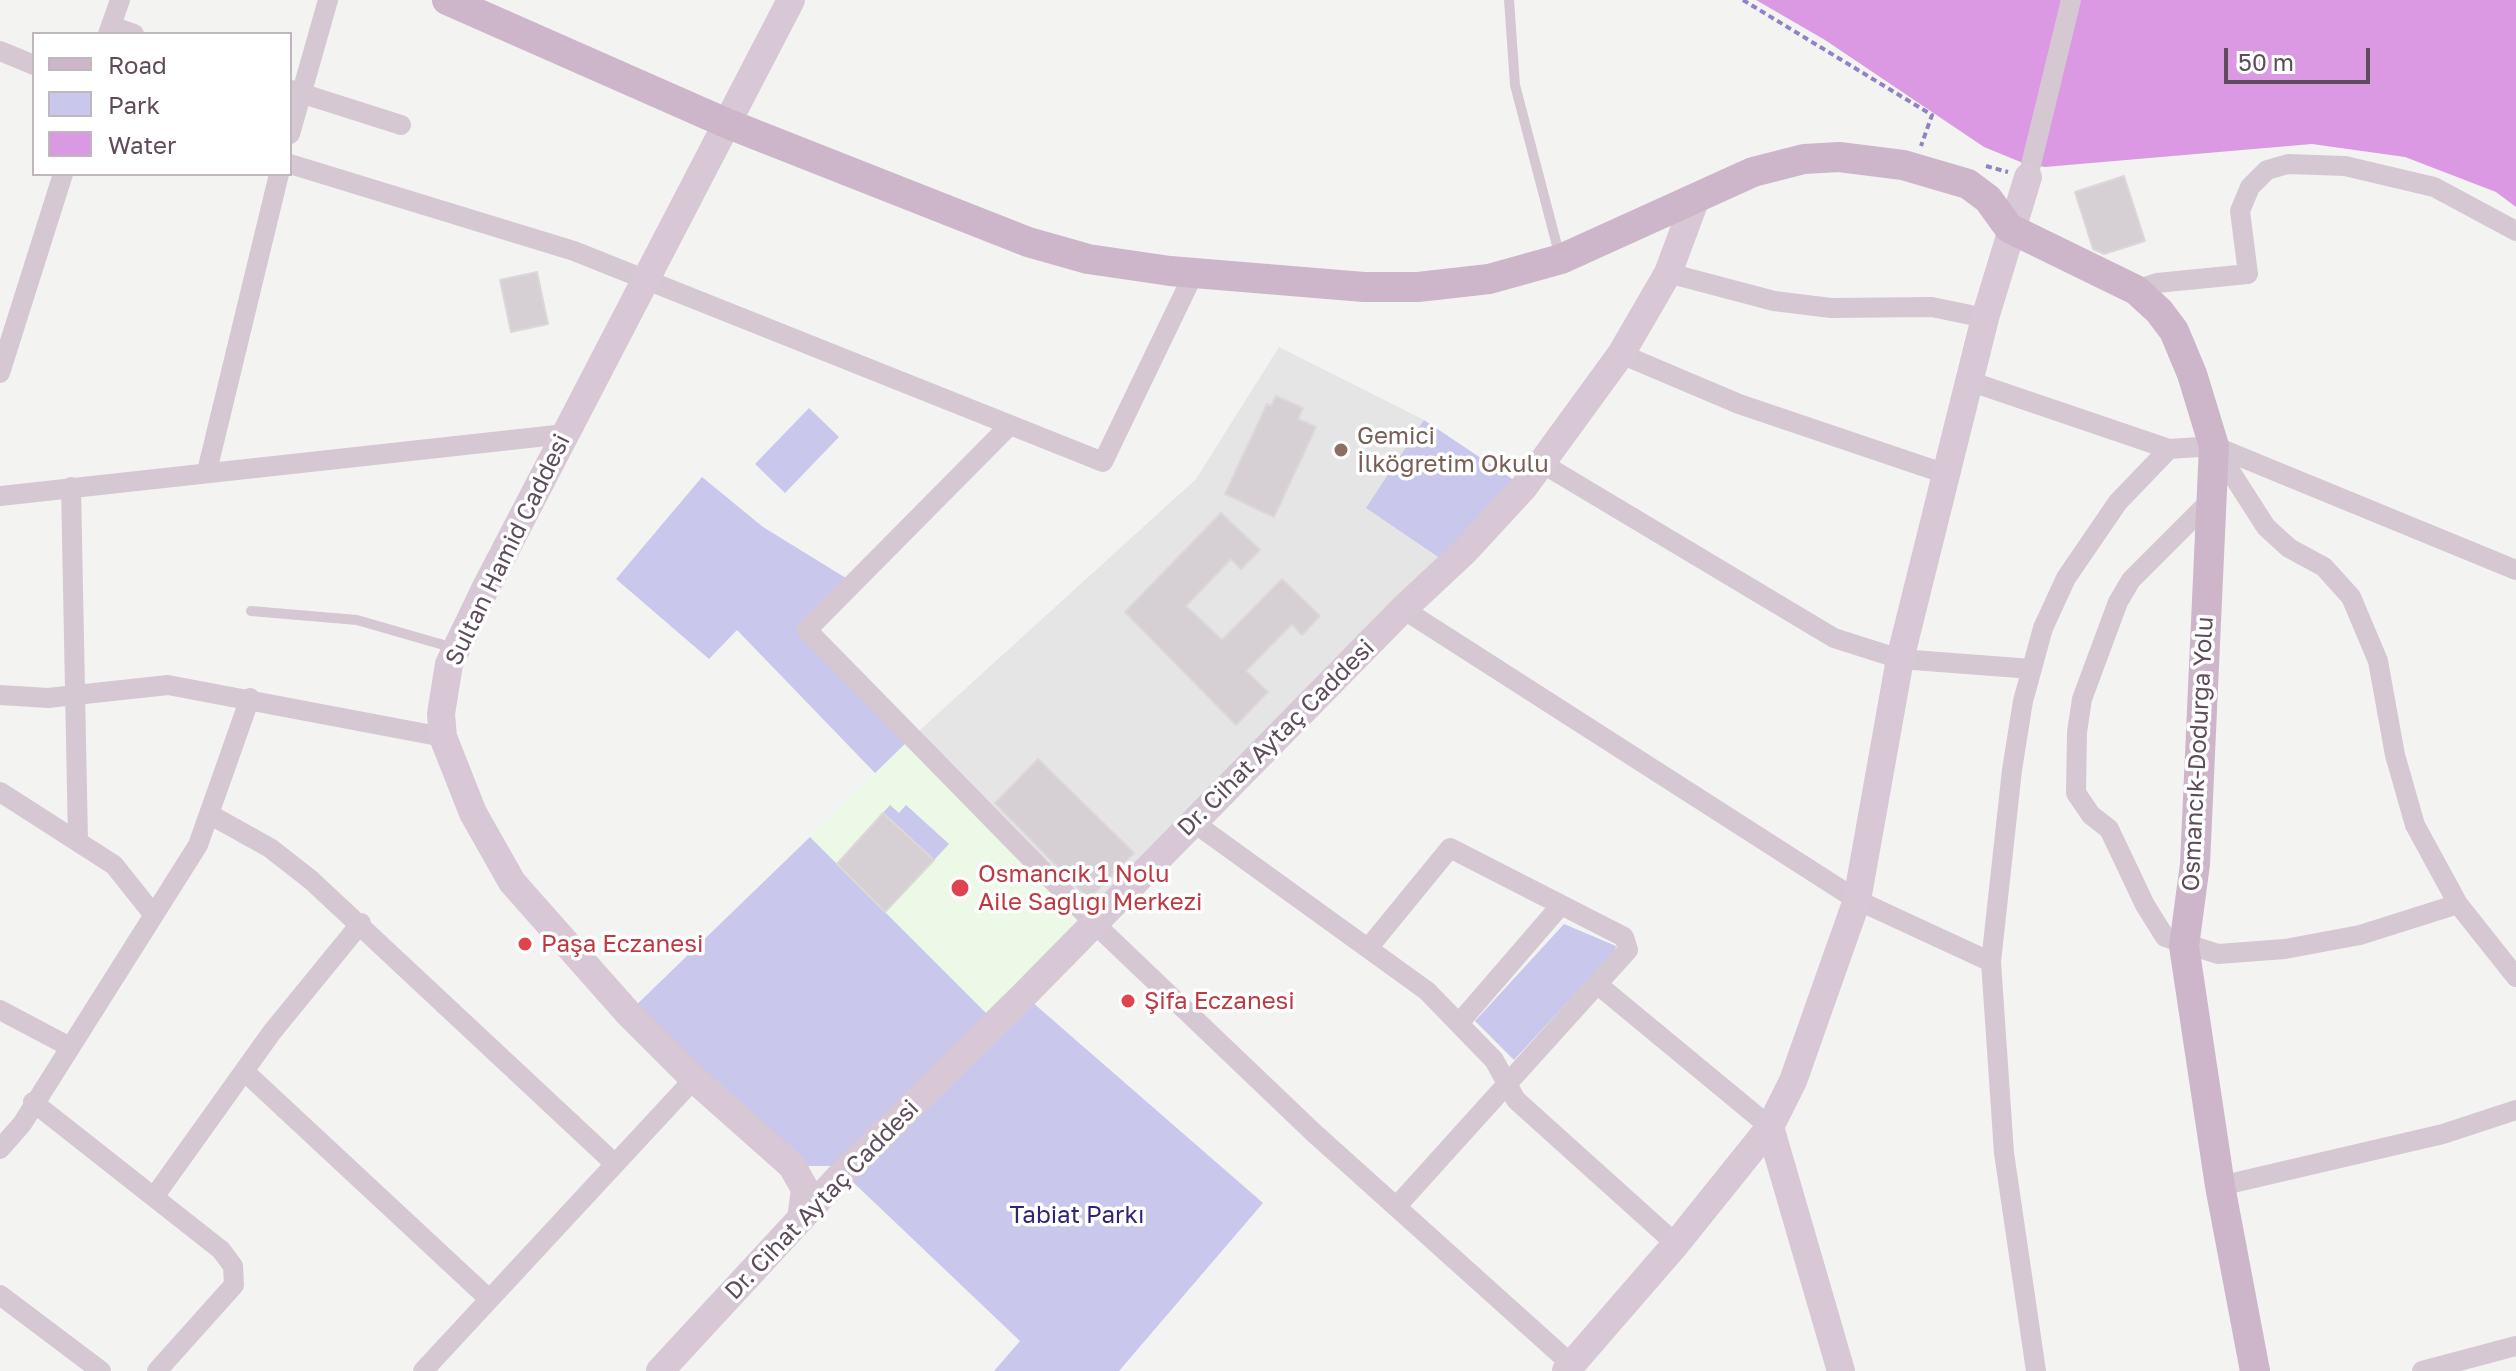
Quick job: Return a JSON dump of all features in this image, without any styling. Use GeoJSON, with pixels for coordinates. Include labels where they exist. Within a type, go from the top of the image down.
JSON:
{"type":"FeatureCollection","features":[{"type":"Feature","properties":{"kind":"main road"},"geometry":{"type":"LineString","coordinates":[[447,0],[726,123],[1059,253],[1130,267],[1364,287],[1418,287],[1489,279],[1561,259],[1753,172],[1783,163],[1822,157],[1856,157],[1924,170],[1968,184],[1988,199],[2003,223],[2012,230]]}},
{"type":"Feature","properties":{"kind":"main road","name":"Osmancık-Dodurga Yolu"},"geometry":{"type":"LineString","coordinates":[[2012,230],[2136,290],[2159,311],[2174,331],[2192,374],[2214,446],[2195,864],[2184,946],[2220,1186],[2255,1371]]}},
{"type":"Feature","properties":{"kind":"street"},"geometry":{"type":"LineString","coordinates":[[110,30],[120,0]]}},
{"type":"Feature","properties":{"kind":"street"},"geometry":{"type":"LineString","coordinates":[[292,120],[296,91],[328,0]]}},
{"type":"Feature","properties":{"kind":"street","name":"Sultan Hamid Caddesi"},"geometry":{"type":"LineString","coordinates":[[791,0],[455,649],[442,692],[443,737],[473,813],[512,882],[628,1013],[694,1079],[792,1166]]}},
{"type":"Feature","properties":{"kind":"street"},"geometry":{"type":"LineString","coordinates":[[1009,426],[807,630],[1094,923],[1568,1367],[1676,1244],[1770,1127],[1793,1081],[1857,900],[1900,659],[1985,318],[2028,177],[2071,0]]}},
{"type":"Feature","properties":{"kind":"street"},"geometry":{"type":"LineString","coordinates":[[0,51],[32,64]]}},
{"type":"Feature","properties":{"kind":"street"},"geometry":{"type":"LineString","coordinates":[[296,91],[401,125]]}},
{"type":"Feature","properties":{"kind":"street"},"geometry":{"type":"LineString","coordinates":[[2136,290],[2157,283],[2248,274],[2240,211],[2250,187],[2267,170],[2288,164],[2345,166],[2434,187],[2516,231]]}},
{"type":"Feature","properties":{"kind":"street"},"geometry":{"type":"LineString","coordinates":[[292,165],[574,251],[1103,462],[1194,273]]}},
{"type":"Feature","properties":{"kind":"street"},"geometry":{"type":"LineString","coordinates":[[0,373],[62,176]]}},
{"type":"Feature","properties":{"kind":"street"},"geometry":{"type":"LineString","coordinates":[[207,471],[279,176]]}},
{"type":"Feature","properties":{"kind":"street","name":"Dr. Cihat Aytaç Caddesi"},"geometry":{"type":"LineString","coordinates":[[669,1368],[860,1155],[1403,609],[1482,534],[1543,464],[1621,354],[1668,273],[1696,198]]}},
{"type":"Feature","properties":{"kind":"street"},"geometry":{"type":"LineString","coordinates":[[1668,273],[1774,301],[1831,308],[1932,307],[1985,318]]}},
{"type":"Feature","properties":{"kind":"street"},"geometry":{"type":"LineString","coordinates":[[1621,354],[1739,404],[1946,474]]}},
{"type":"Feature","properties":{"kind":"street"},"geometry":{"type":"LineString","coordinates":[[1969,381],[2169,449],[2214,446],[2516,570]]}},
{"type":"Feature","properties":{"kind":"street"},"geometry":{"type":"LineString","coordinates":[[0,496],[565,434]]}},
{"type":"Feature","properties":{"kind":"street"},"geometry":{"type":"LineString","coordinates":[[2214,446],[2266,527],[2289,548],[2324,567],[2351,597],[2378,661],[2395,755],[2415,825],[2458,904],[2510,956],[2516,977]]}},
{"type":"Feature","properties":{"kind":"street"},"geometry":{"type":"LineString","coordinates":[[2036,1371],[2004,1153],[1991,962],[2012,770],[2043,628],[2066,578],[2118,502],[2169,449]]}},
{"type":"Feature","properties":{"kind":"street"},"geometry":{"type":"LineString","coordinates":[[1543,464],[1811,626],[1858,648],[1900,659],[2032,669]]}},
{"type":"Feature","properties":{"kind":"street"},"geometry":{"type":"LineString","coordinates":[[71,487],[78,841]]}},
{"type":"Feature","properties":{"kind":"street"},"geometry":{"type":"LineString","coordinates":[[2210,501],[2140,570],[2118,602],[2082,699],[2074,769],[2076,793],[2091,815],[2109,829],[2158,927],[2165,937],[2184,946],[2218,954],[2285,949],[2360,935],[2458,904]]}},
{"type":"Feature","properties":{"kind":"street"},"geometry":{"type":"LineString","coordinates":[[1403,609],[1857,900],[1991,962]]}},
{"type":"Feature","properties":{"kind":"street"},"geometry":{"type":"LineString","coordinates":[[0,695],[75,695],[168,685],[250,698],[443,737]]}},
{"type":"Feature","properties":{"kind":"street"},"geometry":{"type":"LineString","coordinates":[[0,1149],[22,1124],[33,1102],[198,845],[250,698]]}},
{"type":"Feature","properties":{"kind":"street"},"geometry":{"type":"LineString","coordinates":[[0,792],[114,865],[153,914]]}},
{"type":"Feature","properties":{"kind":"street"},"geometry":{"type":"LineString","coordinates":[[209,814],[270,848],[361,923],[614,1163]]}},
{"type":"Feature","properties":{"kind":"street"},"geometry":{"type":"LineString","coordinates":[[1193,822],[1427,991],[1494,1060],[1516,1100],[1676,1244]]}},
{"type":"Feature","properties":{"kind":"street"},"geometry":{"type":"LineString","coordinates":[[1369,947],[1450,848],[1624,937],[1628,950],[1396,1207]]}},
{"type":"Feature","properties":{"kind":"street"},"geometry":{"type":"LineString","coordinates":[[1460,1022],[1561,905]]}},
{"type":"Feature","properties":{"kind":"street"},"geometry":{"type":"LineString","coordinates":[[154,1197],[244,1071],[361,923]]}},
{"type":"Feature","properties":{"kind":"street"},"geometry":{"type":"LineString","coordinates":[[1597,984],[1770,1127],[1841,1371]]}},
{"type":"Feature","properties":{"kind":"street"},"geometry":{"type":"LineString","coordinates":[[0,1010],[70,1047]]}},
{"type":"Feature","properties":{"kind":"street"},"geometry":{"type":"LineString","coordinates":[[244,1071],[489,1299]]}},
{"type":"Feature","properties":{"kind":"street"},"geometry":{"type":"LineString","coordinates":[[423,1371],[694,1079]]}},
{"type":"Feature","properties":{"kind":"street"},"geometry":{"type":"LineString","coordinates":[[33,1102],[221,1250],[233,1266],[234,1285],[157,1371]]}},
{"type":"Feature","properties":{"kind":"street"},"geometry":{"type":"LineString","coordinates":[[2220,1186],[2443,1134],[2516,1110]]}},
{"type":"Feature","properties":{"kind":"street"},"geometry":{"type":"LineString","coordinates":[[801,1219],[805,1189],[792,1166],[836,1166],[860,1155]]}},
{"type":"Feature","properties":{"kind":"street"},"geometry":{"type":"LineString","coordinates":[[0,1295],[101,1371]]}},
{"type":"Feature","properties":{"kind":"street"},"geometry":{"type":"LineString","coordinates":[[2422,1371],[2516,1346]]}},
{"type":"Feature","properties":{"kind":"lane"},"geometry":{"type":"LineString","coordinates":[[1509,0],[1515,85],[1561,259]]}},
{"type":"Feature","properties":{"kind":"lane"},"geometry":{"type":"LineString","coordinates":[[251,611],[357,620],[455,649]]}},
{"type":"Feature","properties":{"kind":"path"},"geometry":{"type":"LineString","coordinates":[[1743,0],[1932,115],[1921,141]]}},
{"type":"Feature","properties":{"kind":"shaded area"},"geometry":{"type":"Polygon","coordinates":[[[1279,347],[1424,420],[1524,487],[1094,923],[910,739],[1196,479],[1279,347]]]}},
{"type":"Feature","properties":{"kind":"shaded area","name":"Osmancık 1 Nolu Aile Sağlığı Merkezi"},"geometry":{"type":"Polygon","coordinates":[[[910,739],[1094,923],[996,1023],[810,837],[910,739]]]}},
{"type":"Feature","properties":{"kind":"green space"},"geometry":{"type":"Polygon","coordinates":[[[809,408],[839,437],[785,493],[755,464],[809,408]]]}},
{"type":"Feature","properties":{"kind":"green space"},"geometry":{"type":"Polygon","coordinates":[[[1424,420],[1524,487],[1450,565],[1366,508],[1424,420]]]}},
{"type":"Feature","properties":{"kind":"green space"},"geometry":{"type":"Polygon","coordinates":[[[702,477],[763,527],[854,583],[807,631],[910,739],[875,773],[737,630],[709,659],[616,579],[702,477]]]}},
{"type":"Feature","properties":{"kind":"green space"},"geometry":{"type":"Polygon","coordinates":[[[890,805],[899,813],[906,805],[949,844],[934,860],[883,813],[890,805]]]}},
{"type":"Feature","properties":{"kind":"green space","name":"Tabiat Parkı"},"geometry":{"type":"Polygon","coordinates":[[[810,837],[995,1022],[1024,995],[1263,1203],[1119,1371],[994,1371],[1020,1341],[836,1166],[792,1166],[628,1013],[810,837]]]}},
{"type":"Feature","properties":{"kind":"green space"},"geometry":{"type":"Polygon","coordinates":[[[1564,924],[1616,946],[1615,951],[1514,1060],[1475,1021],[1564,924]]]}},
{"type":"Feature","properties":{"kind":"water"},"geometry":{"type":"Polygon","coordinates":[[[1756,0],[2516,0],[2516,207],[2496,192],[2405,157],[2312,144],[2045,167],[2023,163],[1984,147],[1825,40],[1756,0]]]}},
{"type":"Feature","properties":{"kind":"building"},"geometry":{"type":"Polygon","coordinates":[[[2124,176],[2145,241],[2104,254],[2093,249],[2075,192],[2124,176]]]}},
{"type":"Feature","properties":{"kind":"building"},"geometry":{"type":"Polygon","coordinates":[[[537,272],[548,324],[511,332],[500,280],[537,272]]]}},
{"type":"Feature","properties":{"kind":"building"},"geometry":{"type":"Polygon","coordinates":[[[1276,396],[1303,408],[1298,419],[1316,427],[1274,517],[1225,494],[1267,404],[1271,406],[1276,396]]]}},
{"type":"Feature","properties":{"kind":"building"},"geometry":{"type":"Polygon","coordinates":[[[1221,513],[1260,550],[1241,569],[1231,559],[1186,606],[1222,640],[1282,579],[1320,616],[1302,635],[1292,624],[1246,671],[1268,692],[1236,725],[1125,612],[1221,513]]]}},
{"type":"Feature","properties":{"kind":"building"},"geometry":{"type":"Polygon","coordinates":[[[1038,759],[1134,853],[1089,899],[995,803],[1038,759]]]}},
{"type":"Feature","properties":{"kind":"building"},"geometry":{"type":"Polygon","coordinates":[[[883,813],[934,860],[885,912],[837,864],[883,813]]]}},
{"type":"Feature","properties":{"kind":"place","name":"Gemici İlköğretim Okulu"},"geometry":{"type":"Point","coordinates":[1341,450]}},
{"type":"Feature","properties":{"kind":"place","name":"Osmancık 1 Nolu Aile Sağlığı Merkezi"},"geometry":{"type":"Point","coordinates":[960,888]}},
{"type":"Feature","properties":{"kind":"place","name":"Paşa Eczanesi"},"geometry":{"type":"Point","coordinates":[525,944]}},
{"type":"Feature","properties":{"kind":"place","name":"Şifa Eczanesi"},"geometry":{"type":"Point","coordinates":[1128,1001]}}]}
